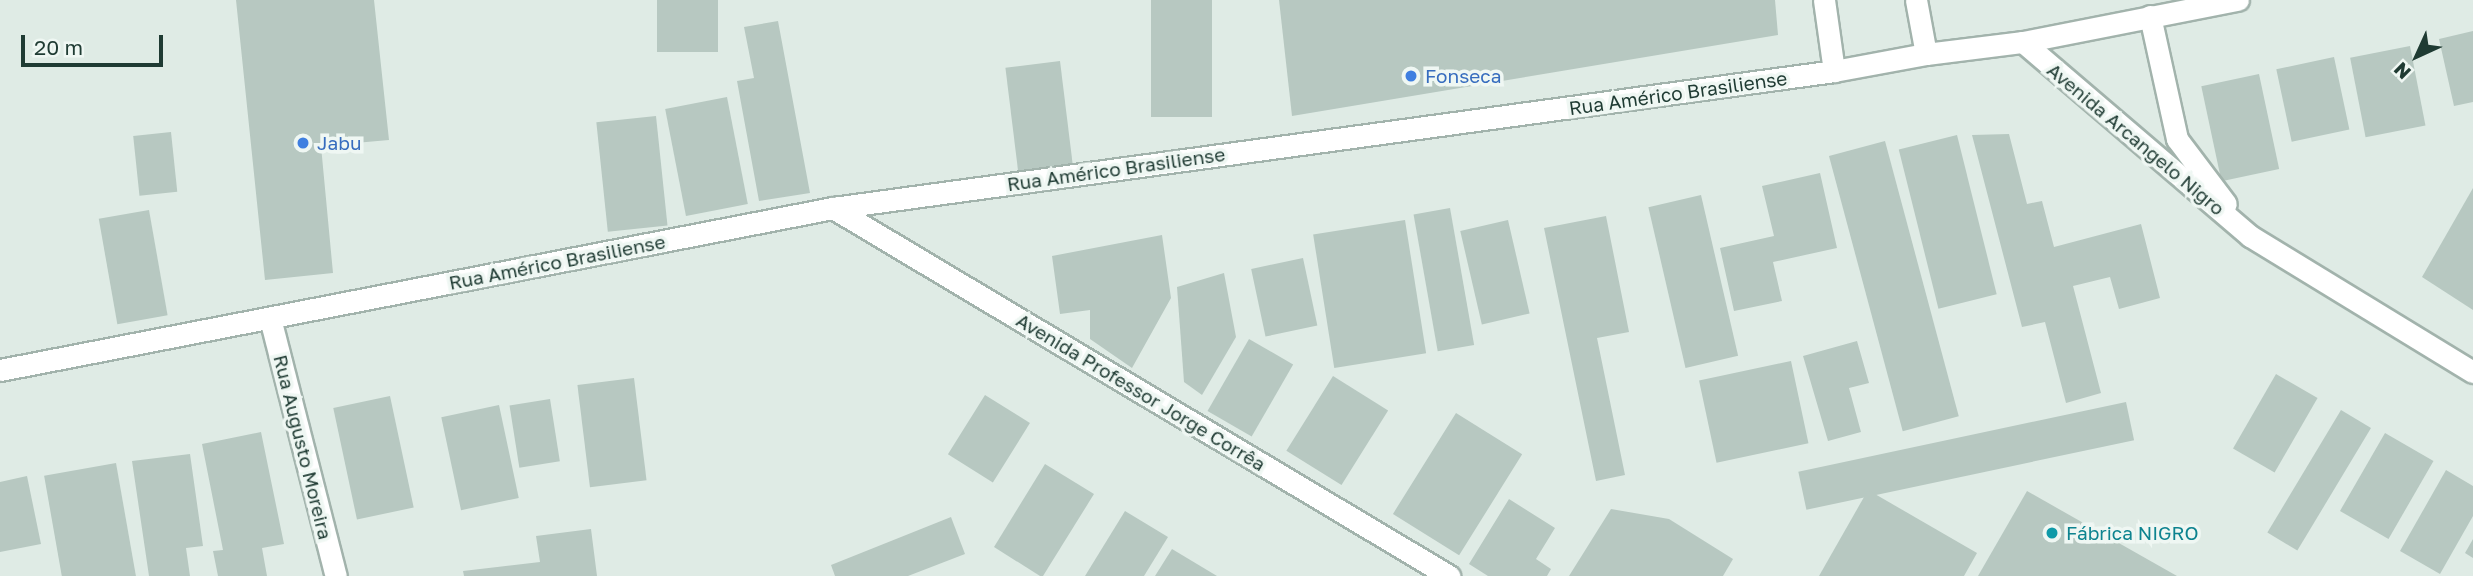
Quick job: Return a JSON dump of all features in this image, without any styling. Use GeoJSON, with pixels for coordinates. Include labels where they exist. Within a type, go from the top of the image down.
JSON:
{"type":"FeatureCollection","features":[{"type":"Feature","properties":{"kind":"street"},"geometry":{"type":"LineString","coordinates":[[1824,0],[1834,71]]}},
{"type":"Feature","properties":{"kind":"street"},"geometry":{"type":"LineString","coordinates":[[1916,0],[1926,54]]}},
{"type":"Feature","properties":{"kind":"street","name":"Rua Américo Brasiliense"},"geometry":{"type":"LineString","coordinates":[[0,370],[833,208],[1834,71],[1926,54],[2023,42],[2238,0]]}},
{"type":"Feature","properties":{"kind":"street","name":"Avenida Arcangelo Nigro"},"geometry":{"type":"LineString","coordinates":[[2150,16],[2177,139],[2250,236]]}},
{"type":"Feature","properties":{"kind":"street","name":"Avenida Arcangelo Nigro"},"geometry":{"type":"LineString","coordinates":[[2023,42],[2250,236],[2473,372]]}},
{"type":"Feature","properties":{"kind":"street","name":"Avenida Professor Jorge Corrêa"},"geometry":{"type":"LineString","coordinates":[[833,208],[1449,576]]}},
{"type":"Feature","properties":{"kind":"street","name":"Rua Augusto Moreira"},"geometry":{"type":"LineString","coordinates":[[271,318],[336,576]]}},
{"type":"Feature","properties":{"kind":"building","name":"Jabu"},"geometry":{"type":"Polygon","coordinates":[[[236,0],[374,0],[389,140],[321,146],[333,273],[265,280],[236,0]]]}},
{"type":"Feature","properties":{"kind":"building"},"geometry":{"type":"Polygon","coordinates":[[[657,0],[718,0],[718,52],[657,52],[657,0]]]}},
{"type":"Feature","properties":{"kind":"building"},"geometry":{"type":"Polygon","coordinates":[[[1151,0],[1212,0],[1212,117],[1151,117],[1151,0]]]}},
{"type":"Feature","properties":{"kind":"building","name":"Fonseca"},"geometry":{"type":"Polygon","coordinates":[[[1279,0],[1775,0],[1778,35],[1292,116],[1279,0]]]}},
{"type":"Feature","properties":{"kind":"building"},"geometry":{"type":"Polygon","coordinates":[[[778,21],[810,193],[759,201],[737,81],[754,78],[744,27],[778,21]]]}},
{"type":"Feature","properties":{"kind":"building"},"geometry":{"type":"Polygon","coordinates":[[[2473,31],[2473,102],[2454,106],[2439,39],[2473,31]]]}},
{"type":"Feature","properties":{"kind":"building"},"geometry":{"type":"Polygon","coordinates":[[[2410,46],[2425,126],[2366,137],[2350,58],[2410,46]]]}},
{"type":"Feature","properties":{"kind":"building"},"geometry":{"type":"Polygon","coordinates":[[[2334,57],[2349,129],[2292,142],[2276,69],[2334,57]]]}},
{"type":"Feature","properties":{"kind":"building"},"geometry":{"type":"Polygon","coordinates":[[[1060,61],[1073,164],[1018,171],[1005,68],[1060,61]]]}},
{"type":"Feature","properties":{"kind":"building"},"geometry":{"type":"Polygon","coordinates":[[[2259,74],[2279,169],[2221,181],[2201,86],[2259,74]]]}},
{"type":"Feature","properties":{"kind":"building"},"geometry":{"type":"Polygon","coordinates":[[[727,97],[748,204],[686,216],[665,109],[727,97]]]}},
{"type":"Feature","properties":{"kind":"building"},"geometry":{"type":"Polygon","coordinates":[[[656,116],[667,225],[608,232],[596,122],[656,116]]]}},
{"type":"Feature","properties":{"kind":"building"},"geometry":{"type":"Polygon","coordinates":[[[171,132],[177,192],[139,196],[133,136],[171,132]]]}},
{"type":"Feature","properties":{"kind":"building"},"geometry":{"type":"Polygon","coordinates":[[[2009,134],[2027,204],[2042,201],[2054,247],[2141,224],[2160,298],[2119,309],[2110,277],[2073,286],[2101,393],[2066,403],[2045,322],[2022,327],[1972,135],[2009,134]]]}},
{"type":"Feature","properties":{"kind":"building"},"geometry":{"type":"Polygon","coordinates":[[[1957,135],[1997,294],[1938,309],[1899,150],[1957,135]]]}},
{"type":"Feature","properties":{"kind":"building"},"geometry":{"type":"Polygon","coordinates":[[[1885,141],[1959,416],[1903,431],[1829,156],[1885,141]]]}},
{"type":"Feature","properties":{"kind":"building"},"geometry":{"type":"Polygon","coordinates":[[[1820,173],[1837,248],[1773,262],[1782,301],[1734,311],[1720,248],[1774,236],[1762,186],[1820,173]]]}},
{"type":"Feature","properties":{"kind":"building"},"geometry":{"type":"Polygon","coordinates":[[[2473,188],[2473,310],[2422,277],[2473,188]]]}},
{"type":"Feature","properties":{"kind":"building"},"geometry":{"type":"Polygon","coordinates":[[[1701,195],[1738,356],[1686,368],[1648,207],[1701,195]]]}},
{"type":"Feature","properties":{"kind":"building"},"geometry":{"type":"Polygon","coordinates":[[[1450,208],[1474,345],[1438,351],[1414,214],[1450,208]]]}},
{"type":"Feature","properties":{"kind":"building"},"geometry":{"type":"Polygon","coordinates":[[[149,210],[168,315],[117,324],[99,219],[149,210]]]}},
{"type":"Feature","properties":{"kind":"building"},"geometry":{"type":"Polygon","coordinates":[[[1606,216],[1629,332],[1597,338],[1625,475],[1596,481],[1544,228],[1606,216]]]}},
{"type":"Feature","properties":{"kind":"building"},"geometry":{"type":"Polygon","coordinates":[[[1405,220],[1426,353],[1334,368],[1313,235],[1405,220]]]}},
{"type":"Feature","properties":{"kind":"building"},"geometry":{"type":"Polygon","coordinates":[[[1508,220],[1530,314],[1482,325],[1460,231],[1508,220]]]}},
{"type":"Feature","properties":{"kind":"building"},"geometry":{"type":"Polygon","coordinates":[[[1162,235],[1171,298],[1132,368],[1090,339],[1090,310],[1060,314],[1052,256],[1162,235]]]}},
{"type":"Feature","properties":{"kind":"building"},"geometry":{"type":"Polygon","coordinates":[[[1303,258],[1317,325],[1266,337],[1251,269],[1303,258]]]}},
{"type":"Feature","properties":{"kind":"building"},"geometry":{"type":"Polygon","coordinates":[[[1224,273],[1236,337],[1202,395],[1184,382],[1177,287],[1224,273]]]}},
{"type":"Feature","properties":{"kind":"building"},"geometry":{"type":"Polygon","coordinates":[[[1249,339],[1293,364],[1252,436],[1208,411],[1249,339]]]}},
{"type":"Feature","properties":{"kind":"building"},"geometry":{"type":"Polygon","coordinates":[[[1857,341],[1869,383],[1849,388],[1861,432],[1828,441],[1803,356],[1857,341]]]}},
{"type":"Feature","properties":{"kind":"building"},"geometry":{"type":"Polygon","coordinates":[[[1791,361],[1808,443],[1717,463],[1699,381],[1791,361]]]}},
{"type":"Feature","properties":{"kind":"building"},"geometry":{"type":"Polygon","coordinates":[[[2276,374],[2318,398],[2275,472],[2233,448],[2276,374]]]}},
{"type":"Feature","properties":{"kind":"building"},"geometry":{"type":"Polygon","coordinates":[[[1333,376],[1388,410],[1341,485],[1286,451],[1333,376]]]}},
{"type":"Feature","properties":{"kind":"building"},"geometry":{"type":"Polygon","coordinates":[[[634,378],[647,480],[590,487],[577,385],[634,378]]]}},
{"type":"Feature","properties":{"kind":"building"},"geometry":{"type":"Polygon","coordinates":[[[985,395],[1030,423],[993,482],[948,454],[985,395]]]}},
{"type":"Feature","properties":{"kind":"building"},"geometry":{"type":"Polygon","coordinates":[[[390,396],[414,508],[357,520],[333,408],[390,396]]]}},
{"type":"Feature","properties":{"kind":"building"},"geometry":{"type":"Polygon","coordinates":[[[550,399],[560,461],[519,468],[510,405],[550,399]]]}},
{"type":"Feature","properties":{"kind":"building"},"geometry":{"type":"Polygon","coordinates":[[[2126,402],[2134,440],[1806,510],[1798,472],[2126,402]]]}},
{"type":"Feature","properties":{"kind":"building"},"geometry":{"type":"Polygon","coordinates":[[[499,405],[519,498],[461,510],[441,417],[499,405]]]}},
{"type":"Feature","properties":{"kind":"building"},"geometry":{"type":"Polygon","coordinates":[[[2341,410],[2371,428],[2297,551],[2267,533],[2341,410]]]}},
{"type":"Feature","properties":{"kind":"building"},"geometry":{"type":"Polygon","coordinates":[[[1456,413],[1522,454],[1459,555],[1393,514],[1456,413]]]}},
{"type":"Feature","properties":{"kind":"building"},"geometry":{"type":"Polygon","coordinates":[[[261,432],[284,544],[262,548],[267,576],[218,576],[213,551],[223,550],[202,444],[261,432]]]}},
{"type":"Feature","properties":{"kind":"building"},"geometry":{"type":"Polygon","coordinates":[[[2385,433],[2433,461],[2388,539],[2340,511],[2385,433]]]}},
{"type":"Feature","properties":{"kind":"building"},"geometry":{"type":"Polygon","coordinates":[[[190,454],[203,546],[186,548],[190,576],[149,576],[132,461],[190,454]]]}},
{"type":"Feature","properties":{"kind":"building"},"geometry":{"type":"Polygon","coordinates":[[[116,463],[136,576],[62,576],[44,476],[116,463]]]}},
{"type":"Feature","properties":{"kind":"building"},"geometry":{"type":"Polygon","coordinates":[[[1045,464],[1094,494],[1043,576],[1040,576],[994,547],[1045,464]]]}},
{"type":"Feature","properties":{"kind":"building"},"geometry":{"type":"Polygon","coordinates":[[[2446,470],[2473,486],[2473,516],[2440,574],[2400,551],[2446,470]]]}},
{"type":"Feature","properties":{"kind":"building"},"geometry":{"type":"Polygon","coordinates":[[[27,476],[41,544],[0,552],[0,482],[27,476]]]}},
{"type":"Feature","properties":{"kind":"building"},"geometry":{"type":"Polygon","coordinates":[[[1868,490],[1977,553],[1964,576],[1819,576],[1868,490]]]}},
{"type":"Feature","properties":{"kind":"building","name":"Fábrica NIGRO"},"geometry":{"type":"Polygon","coordinates":[[[2027,491],[2177,576],[1978,576],[2027,491]]]}},
{"type":"Feature","properties":{"kind":"building"},"geometry":{"type":"Polygon","coordinates":[[[1509,499],[1555,528],[1536,559],[1551,569],[1547,576],[1488,576],[1469,564],[1509,499]]]}},
{"type":"Feature","properties":{"kind":"building"},"geometry":{"type":"Polygon","coordinates":[[[1611,509],[1669,519],[1733,559],[1723,576],[1569,576],[1611,509]]]}},
{"type":"Feature","properties":{"kind":"building"},"geometry":{"type":"Polygon","coordinates":[[[1125,511],[1168,537],[1144,576],[1085,576],[1125,511]]]}},
{"type":"Feature","properties":{"kind":"building"},"geometry":{"type":"Polygon","coordinates":[[[951,517],[965,554],[908,576],[835,576],[831,565],[951,517]]]}},
{"type":"Feature","properties":{"kind":"building"},"geometry":{"type":"Polygon","coordinates":[[[591,529],[597,576],[464,576],[463,571],[540,562],[536,536],[591,529]]]}},
{"type":"Feature","properties":{"kind":"building"},"geometry":{"type":"Polygon","coordinates":[[[2473,539],[2473,558],[2465,553],[2473,539]]]}},
{"type":"Feature","properties":{"kind":"building"},"geometry":{"type":"Polygon","coordinates":[[[1172,549],[1217,576],[1155,576],[1172,549]]]}},
{"type":"Feature","properties":{"kind":"place","name":"Fonseca"},"geometry":{"type":"Point","coordinates":[1411,76]}},
{"type":"Feature","properties":{"kind":"place","name":"Jabu"},"geometry":{"type":"Point","coordinates":[303,143]}},
{"type":"Feature","properties":{"kind":"place","name":"Fábrica NIGRO"},"geometry":{"type":"Point","coordinates":[2052,533]}}]}
